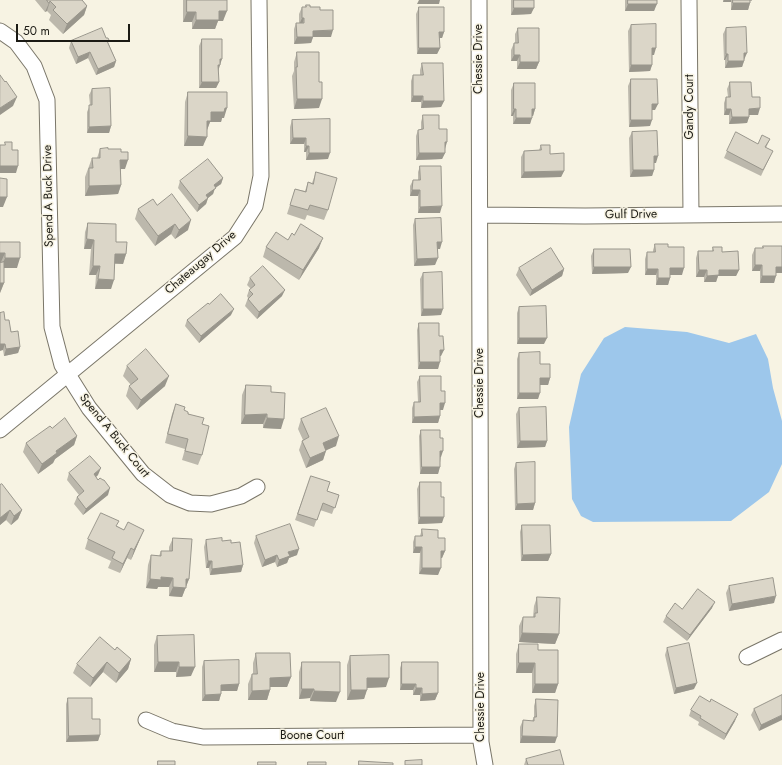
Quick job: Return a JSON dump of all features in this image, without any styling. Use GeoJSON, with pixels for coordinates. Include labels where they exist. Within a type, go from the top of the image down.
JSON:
{"type":"FeatureCollection","features":[{"type":"Feature","properties":{"kind":"street","name":"Chateaugay Drive"},"geometry":{"type":"LineString","coordinates":[[0,430],[235,237],[255,206],[261,176],[259,0]]}},
{"type":"Feature","properties":{"kind":"street","name":"Chessie Drive"},"geometry":{"type":"LineString","coordinates":[[479,0],[481,748],[485,765]]}},
{"type":"Feature","properties":{"kind":"street","name":"Gandy Court"},"geometry":{"type":"LineString","coordinates":[[689,0],[691,215]]}},
{"type":"Feature","properties":{"kind":"street","name":"Spend A Buck Drive"},"geometry":{"type":"LineString","coordinates":[[0,31],[16,42],[34,66],[46,100],[52,327],[62,365],[67,375]]}},
{"type":"Feature","properties":{"kind":"street","name":"Gulf Drive"},"geometry":{"type":"LineString","coordinates":[[480,215],[585,216],[782,214]]}},
{"type":"Feature","properties":{"kind":"street","name":"Spend A Buck Court"},"geometry":{"type":"LineString","coordinates":[[67,375],[89,408],[143,474],[170,496],[190,503],[211,504],[241,496],[256,487]]}},
{"type":"Feature","properties":{"kind":"street"},"geometry":{"type":"LineString","coordinates":[[747,657],[782,640]]}},
{"type":"Feature","properties":{"kind":"street","name":"Boone Court"},"geometry":{"type":"LineString","coordinates":[[146,720],[172,731],[203,737],[481,735]]}},
{"type":"Feature","properties":{"kind":"water"},"geometry":{"type":"Polygon","coordinates":[[[625,327],[687,332],[729,343],[756,334],[768,359],[773,388],[782,421],[782,464],[769,492],[731,521],[593,522],[581,516],[572,499],[569,427],[581,374],[604,338],[625,327]]]}},
{"type":"Feature","properties":{"kind":"building"},"geometry":{"type":"Polygon","coordinates":[[[47,0],[82,0],[87,6],[67,24],[53,10],[56,7],[47,0]]]}},
{"type":"Feature","properties":{"kind":"building"},"geometry":{"type":"Polygon","coordinates":[[[187,0],[227,0],[227,11],[219,11],[219,20],[196,20],[196,12],[187,12],[187,0]]]}},
{"type":"Feature","properties":{"kind":"building"},"geometry":{"type":"Polygon","coordinates":[[[514,0],[534,0],[534,8],[514,8],[514,0]]]}},
{"type":"Feature","properties":{"kind":"building"},"geometry":{"type":"Polygon","coordinates":[[[628,0],[657,0],[657,4],[628,4],[628,0]]]}},
{"type":"Feature","properties":{"kind":"building"},"geometry":{"type":"Polygon","coordinates":[[[733,0],[750,0],[750,3],[733,3],[733,0]]]}},
{"type":"Feature","properties":{"kind":"building"},"geometry":{"type":"Polygon","coordinates":[[[306,5],[310,5],[310,7],[320,7],[320,10],[333,10],[333,30],[313,31],[313,37],[297,37],[296,23],[304,23],[304,18],[302,18],[302,7],[306,7],[306,5]]]}},
{"type":"Feature","properties":{"kind":"building"},"geometry":{"type":"Polygon","coordinates":[[[419,7],[444,7],[444,32],[439,32],[440,48],[419,48],[419,7]]]}},
{"type":"Feature","properties":{"kind":"building"},"geometry":{"type":"Polygon","coordinates":[[[656,24],[656,48],[652,48],[652,65],[631,65],[631,25],[656,24]]]}},
{"type":"Feature","properties":{"kind":"building"},"geometry":{"type":"Polygon","coordinates":[[[746,27],[747,53],[744,53],[744,61],[728,61],[728,54],[726,54],[726,28],[746,27]]]}},
{"type":"Feature","properties":{"kind":"building"},"geometry":{"type":"Polygon","coordinates":[[[102,28],[106,38],[109,40],[107,41],[116,61],[98,69],[90,52],[78,57],[71,41],[102,28]]]}},
{"type":"Feature","properties":{"kind":"building"},"geometry":{"type":"Polygon","coordinates":[[[518,28],[539,28],[539,62],[520,62],[520,55],[514,55],[514,43],[518,43],[518,28]]]}},
{"type":"Feature","properties":{"kind":"building"},"geometry":{"type":"Polygon","coordinates":[[[202,39],[222,39],[222,59],[220,59],[220,65],[218,65],[219,82],[202,82],[202,39]]]}},
{"type":"Feature","properties":{"kind":"building"},"geometry":{"type":"Polygon","coordinates":[[[297,52],[319,52],[319,82],[322,82],[322,99],[297,99],[297,52]]]}},
{"type":"Feature","properties":{"kind":"building"},"geometry":{"type":"Polygon","coordinates":[[[422,63],[443,63],[444,101],[423,101],[423,96],[413,96],[413,75],[423,75],[422,63]]]}},
{"type":"Feature","properties":{"kind":"building"},"geometry":{"type":"Polygon","coordinates":[[[0,75],[17,97],[0,108],[0,75]]]}},
{"type":"Feature","properties":{"kind":"building"},"geometry":{"type":"Polygon","coordinates":[[[631,79],[657,79],[658,104],[652,104],[652,120],[631,120],[631,79]]]}},
{"type":"Feature","properties":{"kind":"building"},"geometry":{"type":"Polygon","coordinates":[[[730,82],[751,82],[752,97],[760,97],[760,108],[749,109],[749,117],[732,117],[731,109],[726,109],[726,97],[730,97],[730,82]]]}},
{"type":"Feature","properties":{"kind":"building"},"geometry":{"type":"Polygon","coordinates":[[[514,83],[535,83],[535,109],[532,109],[532,118],[516,118],[516,109],[514,109],[514,83]]]}},
{"type":"Feature","properties":{"kind":"building"},"geometry":{"type":"Polygon","coordinates":[[[110,88],[111,126],[89,127],[89,105],[92,105],[92,89],[110,88]]]}},
{"type":"Feature","properties":{"kind":"building"},"geometry":{"type":"Polygon","coordinates":[[[188,92],[227,92],[227,108],[225,108],[224,112],[211,112],[211,121],[207,121],[207,137],[188,136],[188,92]]]}},
{"type":"Feature","properties":{"kind":"building"},"geometry":{"type":"Polygon","coordinates":[[[423,115],[439,115],[439,129],[447,129],[445,153],[419,153],[418,130],[423,129],[423,115]]]}},
{"type":"Feature","properties":{"kind":"building"},"geometry":{"type":"Polygon","coordinates":[[[330,119],[330,153],[309,153],[309,146],[306,146],[306,138],[293,138],[292,120],[330,119]]]}},
{"type":"Feature","properties":{"kind":"building"},"geometry":{"type":"Polygon","coordinates":[[[657,131],[658,156],[654,156],[654,170],[633,170],[632,132],[657,131]]]}},
{"type":"Feature","properties":{"kind":"building"},"geometry":{"type":"Polygon","coordinates":[[[736,132],[758,144],[762,135],[770,139],[765,147],[773,151],[763,170],[727,151],[736,132]]]}},
{"type":"Feature","properties":{"kind":"building"},"geometry":{"type":"Polygon","coordinates":[[[5,142],[12,142],[12,150],[18,150],[18,166],[0,166],[0,145],[5,145],[5,142]]]}},
{"type":"Feature","properties":{"kind":"building"},"geometry":{"type":"Polygon","coordinates":[[[541,145],[550,145],[550,154],[564,153],[564,171],[524,172],[524,151],[541,150],[541,145]]]}},
{"type":"Feature","properties":{"kind":"building"},"geometry":{"type":"Polygon","coordinates":[[[100,149],[121,149],[121,152],[128,152],[128,160],[120,160],[121,185],[89,186],[89,168],[93,168],[92,158],[100,158],[100,149]]]}},
{"type":"Feature","properties":{"kind":"building"},"geometry":{"type":"Polygon","coordinates":[[[208,159],[223,178],[214,185],[216,188],[206,195],[208,198],[199,205],[180,181],[208,159]]]}},
{"type":"Feature","properties":{"kind":"building"},"geometry":{"type":"Polygon","coordinates":[[[420,166],[441,166],[442,206],[420,207],[420,190],[412,190],[413,180],[420,180],[420,166]]]}},
{"type":"Feature","properties":{"kind":"building"},"geometry":{"type":"Polygon","coordinates":[[[316,172],[337,178],[328,210],[310,205],[308,210],[290,205],[295,189],[306,192],[308,182],[313,184],[316,172]]]}},
{"type":"Feature","properties":{"kind":"building"},"geometry":{"type":"Polygon","coordinates":[[[0,178],[7,179],[7,197],[0,197],[0,178]]]}},
{"type":"Feature","properties":{"kind":"building"},"geometry":{"type":"Polygon","coordinates":[[[172,194],[191,220],[179,230],[175,224],[158,236],[138,209],[153,199],[157,205],[172,194]]]}},
{"type":"Feature","properties":{"kind":"building"},"geometry":{"type":"Polygon","coordinates":[[[441,218],[442,242],[437,242],[438,258],[417,259],[415,219],[441,218]]]}},
{"type":"Feature","properties":{"kind":"building"},"geometry":{"type":"Polygon","coordinates":[[[88,223],[116,224],[116,242],[127,242],[126,254],[115,254],[114,280],[98,279],[100,266],[93,266],[94,240],[87,239],[88,223]]]}},
{"type":"Feature","properties":{"kind":"building"},"geometry":{"type":"Polygon","coordinates":[[[301,224],[323,238],[303,270],[266,247],[276,232],[288,240],[292,233],[294,235],[301,224]]]}},
{"type":"Feature","properties":{"kind":"building"},"geometry":{"type":"Polygon","coordinates":[[[0,242],[20,242],[20,258],[5,258],[5,253],[0,253],[0,242]]]}},
{"type":"Feature","properties":{"kind":"building"},"geometry":{"type":"Polygon","coordinates":[[[655,244],[668,244],[668,247],[684,247],[684,268],[670,268],[670,278],[658,278],[658,269],[647,269],[647,252],[655,252],[655,244]]]}},
{"type":"Feature","properties":{"kind":"building"},"geometry":{"type":"Polygon","coordinates":[[[763,246],[782,246],[782,267],[776,267],[776,276],[762,276],[762,265],[755,265],[755,248],[763,248],[763,246]]]}},
{"type":"Feature","properties":{"kind":"building"},"geometry":{"type":"Polygon","coordinates":[[[713,247],[722,247],[722,252],[738,251],[739,270],[719,270],[719,275],[707,276],[707,270],[699,270],[698,251],[713,251],[713,247]]]}},
{"type":"Feature","properties":{"kind":"building"},"geometry":{"type":"Polygon","coordinates":[[[551,248],[564,269],[532,290],[519,268],[551,248]]]}},
{"type":"Feature","properties":{"kind":"building"},"geometry":{"type":"Polygon","coordinates":[[[594,249],[630,249],[631,267],[594,267],[594,249]]]}},
{"type":"Feature","properties":{"kind":"building"},"geometry":{"type":"Polygon","coordinates":[[[4,262],[4,283],[0,283],[0,263],[4,262]]]}},
{"type":"Feature","properties":{"kind":"building"},"geometry":{"type":"Polygon","coordinates":[[[263,266],[285,290],[259,312],[248,299],[253,294],[249,290],[255,285],[250,278],[263,266]]]}},
{"type":"Feature","properties":{"kind":"building"},"geometry":{"type":"Polygon","coordinates":[[[442,272],[443,309],[423,309],[423,273],[442,272]]]}},
{"type":"Feature","properties":{"kind":"building"},"geometry":{"type":"Polygon","coordinates":[[[221,294],[234,309],[201,336],[187,320],[221,294]]]}},
{"type":"Feature","properties":{"kind":"building"},"geometry":{"type":"Polygon","coordinates":[[[546,306],[547,338],[519,338],[519,307],[546,306]]]}},
{"type":"Feature","properties":{"kind":"building"},"geometry":{"type":"Polygon","coordinates":[[[4,312],[5,320],[9,320],[11,332],[18,331],[20,347],[6,349],[5,344],[0,344],[0,313],[4,312]]]}},
{"type":"Feature","properties":{"kind":"building"},"geometry":{"type":"Polygon","coordinates":[[[419,323],[439,323],[439,336],[443,336],[444,350],[440,350],[440,362],[420,362],[419,323]]]}},
{"type":"Feature","properties":{"kind":"building"},"geometry":{"type":"Polygon","coordinates":[[[146,349],[169,376],[141,400],[129,386],[138,379],[127,366],[146,349]]]}},
{"type":"Feature","properties":{"kind":"building"},"geometry":{"type":"Polygon","coordinates":[[[540,352],[540,364],[550,364],[550,378],[540,378],[540,393],[519,393],[519,353],[540,352]]]}},
{"type":"Feature","properties":{"kind":"building"},"geometry":{"type":"Polygon","coordinates":[[[420,376],[441,376],[441,391],[445,391],[445,403],[440,403],[440,416],[414,417],[414,402],[420,402],[420,376]]]}},
{"type":"Feature","properties":{"kind":"building"},"geometry":{"type":"Polygon","coordinates":[[[246,385],[271,386],[271,392],[285,393],[284,419],[267,418],[267,414],[245,415],[246,385]]]}},
{"type":"Feature","properties":{"kind":"building"},"geometry":{"type":"Polygon","coordinates":[[[176,404],[185,407],[184,410],[188,412],[188,414],[204,418],[202,424],[209,426],[202,455],[185,451],[188,439],[168,434],[176,404]]]}},
{"type":"Feature","properties":{"kind":"building"},"geometry":{"type":"Polygon","coordinates":[[[546,407],[547,441],[520,441],[519,408],[546,407]]]}},
{"type":"Feature","properties":{"kind":"building"},"geometry":{"type":"Polygon","coordinates":[[[326,408],[339,436],[323,443],[326,451],[310,458],[302,441],[309,437],[301,419],[326,408]]]}},
{"type":"Feature","properties":{"kind":"building"},"geometry":{"type":"Polygon","coordinates":[[[65,418],[77,436],[56,451],[57,453],[42,464],[26,443],[50,426],[52,428],[65,418]]]}},
{"type":"Feature","properties":{"kind":"building"},"geometry":{"type":"Polygon","coordinates":[[[421,430],[440,430],[440,438],[443,438],[443,451],[440,451],[440,467],[422,467],[421,430]]]}},
{"type":"Feature","properties":{"kind":"building"},"geometry":{"type":"Polygon","coordinates":[[[90,456],[101,468],[94,474],[98,480],[100,478],[104,480],[110,488],[86,509],[77,497],[84,491],[69,473],[90,456]]]}},
{"type":"Feature","properties":{"kind":"building"},"geometry":{"type":"Polygon","coordinates":[[[535,462],[535,503],[517,504],[516,463],[535,462]]]}},
{"type":"Feature","properties":{"kind":"building"},"geometry":{"type":"Polygon","coordinates":[[[311,476],[330,482],[327,491],[339,495],[335,508],[323,503],[317,520],[298,514],[311,476]]]}},
{"type":"Feature","properties":{"kind":"building"},"geometry":{"type":"Polygon","coordinates":[[[420,482],[441,482],[441,497],[444,497],[444,517],[420,517],[420,482]]]}},
{"type":"Feature","properties":{"kind":"building"},"geometry":{"type":"Polygon","coordinates":[[[2,484],[22,510],[14,516],[10,510],[0,518],[0,485],[2,484]]]}},
{"type":"Feature","properties":{"kind":"building"},"geometry":{"type":"Polygon","coordinates":[[[101,513],[119,521],[116,526],[124,530],[128,522],[144,530],[134,550],[131,548],[123,564],[112,558],[115,552],[88,539],[101,513]]]}},
{"type":"Feature","properties":{"kind":"building"},"geometry":{"type":"Polygon","coordinates":[[[290,524],[299,549],[288,552],[290,556],[279,560],[277,555],[265,560],[256,536],[290,524]]]}},
{"type":"Feature","properties":{"kind":"building"},"geometry":{"type":"Polygon","coordinates":[[[522,525],[550,525],[551,554],[523,555],[522,525]]]}},
{"type":"Feature","properties":{"kind":"building"},"geometry":{"type":"Polygon","coordinates":[[[422,529],[438,530],[438,538],[445,538],[445,551],[441,551],[441,568],[422,568],[422,547],[415,547],[415,536],[422,536],[422,529]]]}},
{"type":"Feature","properties":{"kind":"building"},"geometry":{"type":"Polygon","coordinates":[[[173,538],[192,539],[189,579],[186,579],[186,588],[173,587],[173,578],[161,577],[161,580],[150,579],[151,555],[161,556],[161,551],[172,551],[173,538]]]}},
{"type":"Feature","properties":{"kind":"building"},"geometry":{"type":"Polygon","coordinates":[[[222,538],[222,541],[231,540],[231,543],[240,542],[243,565],[212,569],[212,561],[208,561],[206,540],[222,538]]]}},
{"type":"Feature","properties":{"kind":"building"},"geometry":{"type":"Polygon","coordinates":[[[773,578],[776,596],[732,604],[729,586],[773,578]]]}},
{"type":"Feature","properties":{"kind":"building"},"geometry":{"type":"Polygon","coordinates":[[[698,589],[715,602],[690,635],[666,616],[675,603],[682,609],[698,589]]]}},
{"type":"Feature","properties":{"kind":"building"},"geometry":{"type":"Polygon","coordinates":[[[537,597],[560,598],[559,634],[522,633],[523,617],[535,617],[535,613],[537,613],[537,597]]]}},
{"type":"Feature","properties":{"kind":"building"},"geometry":{"type":"Polygon","coordinates":[[[194,635],[195,667],[179,667],[179,662],[158,662],[157,636],[194,635]]]}},
{"type":"Feature","properties":{"kind":"building"},"geometry":{"type":"Polygon","coordinates":[[[100,637],[115,650],[117,647],[131,659],[119,673],[107,662],[93,678],[77,664],[100,637]]]}},
{"type":"Feature","properties":{"kind":"building"},"geometry":{"type":"Polygon","coordinates":[[[689,643],[697,683],[676,688],[667,648],[689,643]]]}},
{"type":"Feature","properties":{"kind":"building"},"geometry":{"type":"Polygon","coordinates":[[[519,644],[538,644],[538,650],[558,650],[558,684],[535,684],[535,663],[519,663],[519,644]]]}},
{"type":"Feature","properties":{"kind":"building"},"geometry":{"type":"Polygon","coordinates":[[[256,653],[290,653],[291,677],[270,678],[270,690],[252,691],[252,674],[257,674],[256,653]]]}},
{"type":"Feature","properties":{"kind":"building"},"geometry":{"type":"Polygon","coordinates":[[[389,655],[389,678],[367,678],[367,690],[351,690],[350,656],[389,655]]]}},
{"type":"Feature","properties":{"kind":"building"},"geometry":{"type":"Polygon","coordinates":[[[239,660],[239,684],[221,685],[221,694],[205,695],[204,661],[239,660]]]}},
{"type":"Feature","properties":{"kind":"building"},"geometry":{"type":"Polygon","coordinates":[[[302,662],[340,662],[340,692],[302,689],[302,662]]]}},
{"type":"Feature","properties":{"kind":"building"},"geometry":{"type":"Polygon","coordinates":[[[402,662],[438,662],[438,693],[422,694],[422,688],[416,688],[416,684],[402,684],[402,662]]]}},
{"type":"Feature","properties":{"kind":"building"},"geometry":{"type":"Polygon","coordinates":[[[782,695],[782,715],[761,725],[754,709],[782,695]]]}},
{"type":"Feature","properties":{"kind":"building"},"geometry":{"type":"Polygon","coordinates":[[[700,696],[710,702],[711,699],[738,714],[726,734],[700,718],[701,716],[691,710],[700,696]]]}},
{"type":"Feature","properties":{"kind":"building"},"geometry":{"type":"Polygon","coordinates":[[[68,698],[92,698],[92,719],[100,719],[100,735],[69,736],[68,698]]]}},
{"type":"Feature","properties":{"kind":"building"},"geometry":{"type":"Polygon","coordinates":[[[536,699],[558,700],[557,737],[522,736],[523,720],[534,721],[534,717],[536,717],[536,699]]]}},
{"type":"Feature","properties":{"kind":"building"},"geometry":{"type":"Polygon","coordinates":[[[560,750],[564,765],[528,765],[526,759],[560,750]]]}},
{"type":"Feature","properties":{"kind":"building"},"geometry":{"type":"Polygon","coordinates":[[[422,760],[422,765],[405,765],[405,761],[422,760]]]}},
{"type":"Feature","properties":{"kind":"building"},"geometry":{"type":"Polygon","coordinates":[[[158,761],[175,761],[175,765],[158,765],[158,761]]]}},
{"type":"Feature","properties":{"kind":"building"},"geometry":{"type":"Polygon","coordinates":[[[359,761],[393,763],[393,765],[359,765],[359,761]]]}},
{"type":"Feature","properties":{"kind":"building"},"geometry":{"type":"Polygon","coordinates":[[[258,762],[276,762],[276,765],[258,765],[258,762]]]}},
{"type":"Feature","properties":{"kind":"building"},"geometry":{"type":"Polygon","coordinates":[[[308,762],[326,762],[326,765],[308,765],[308,762]]]}}]}
